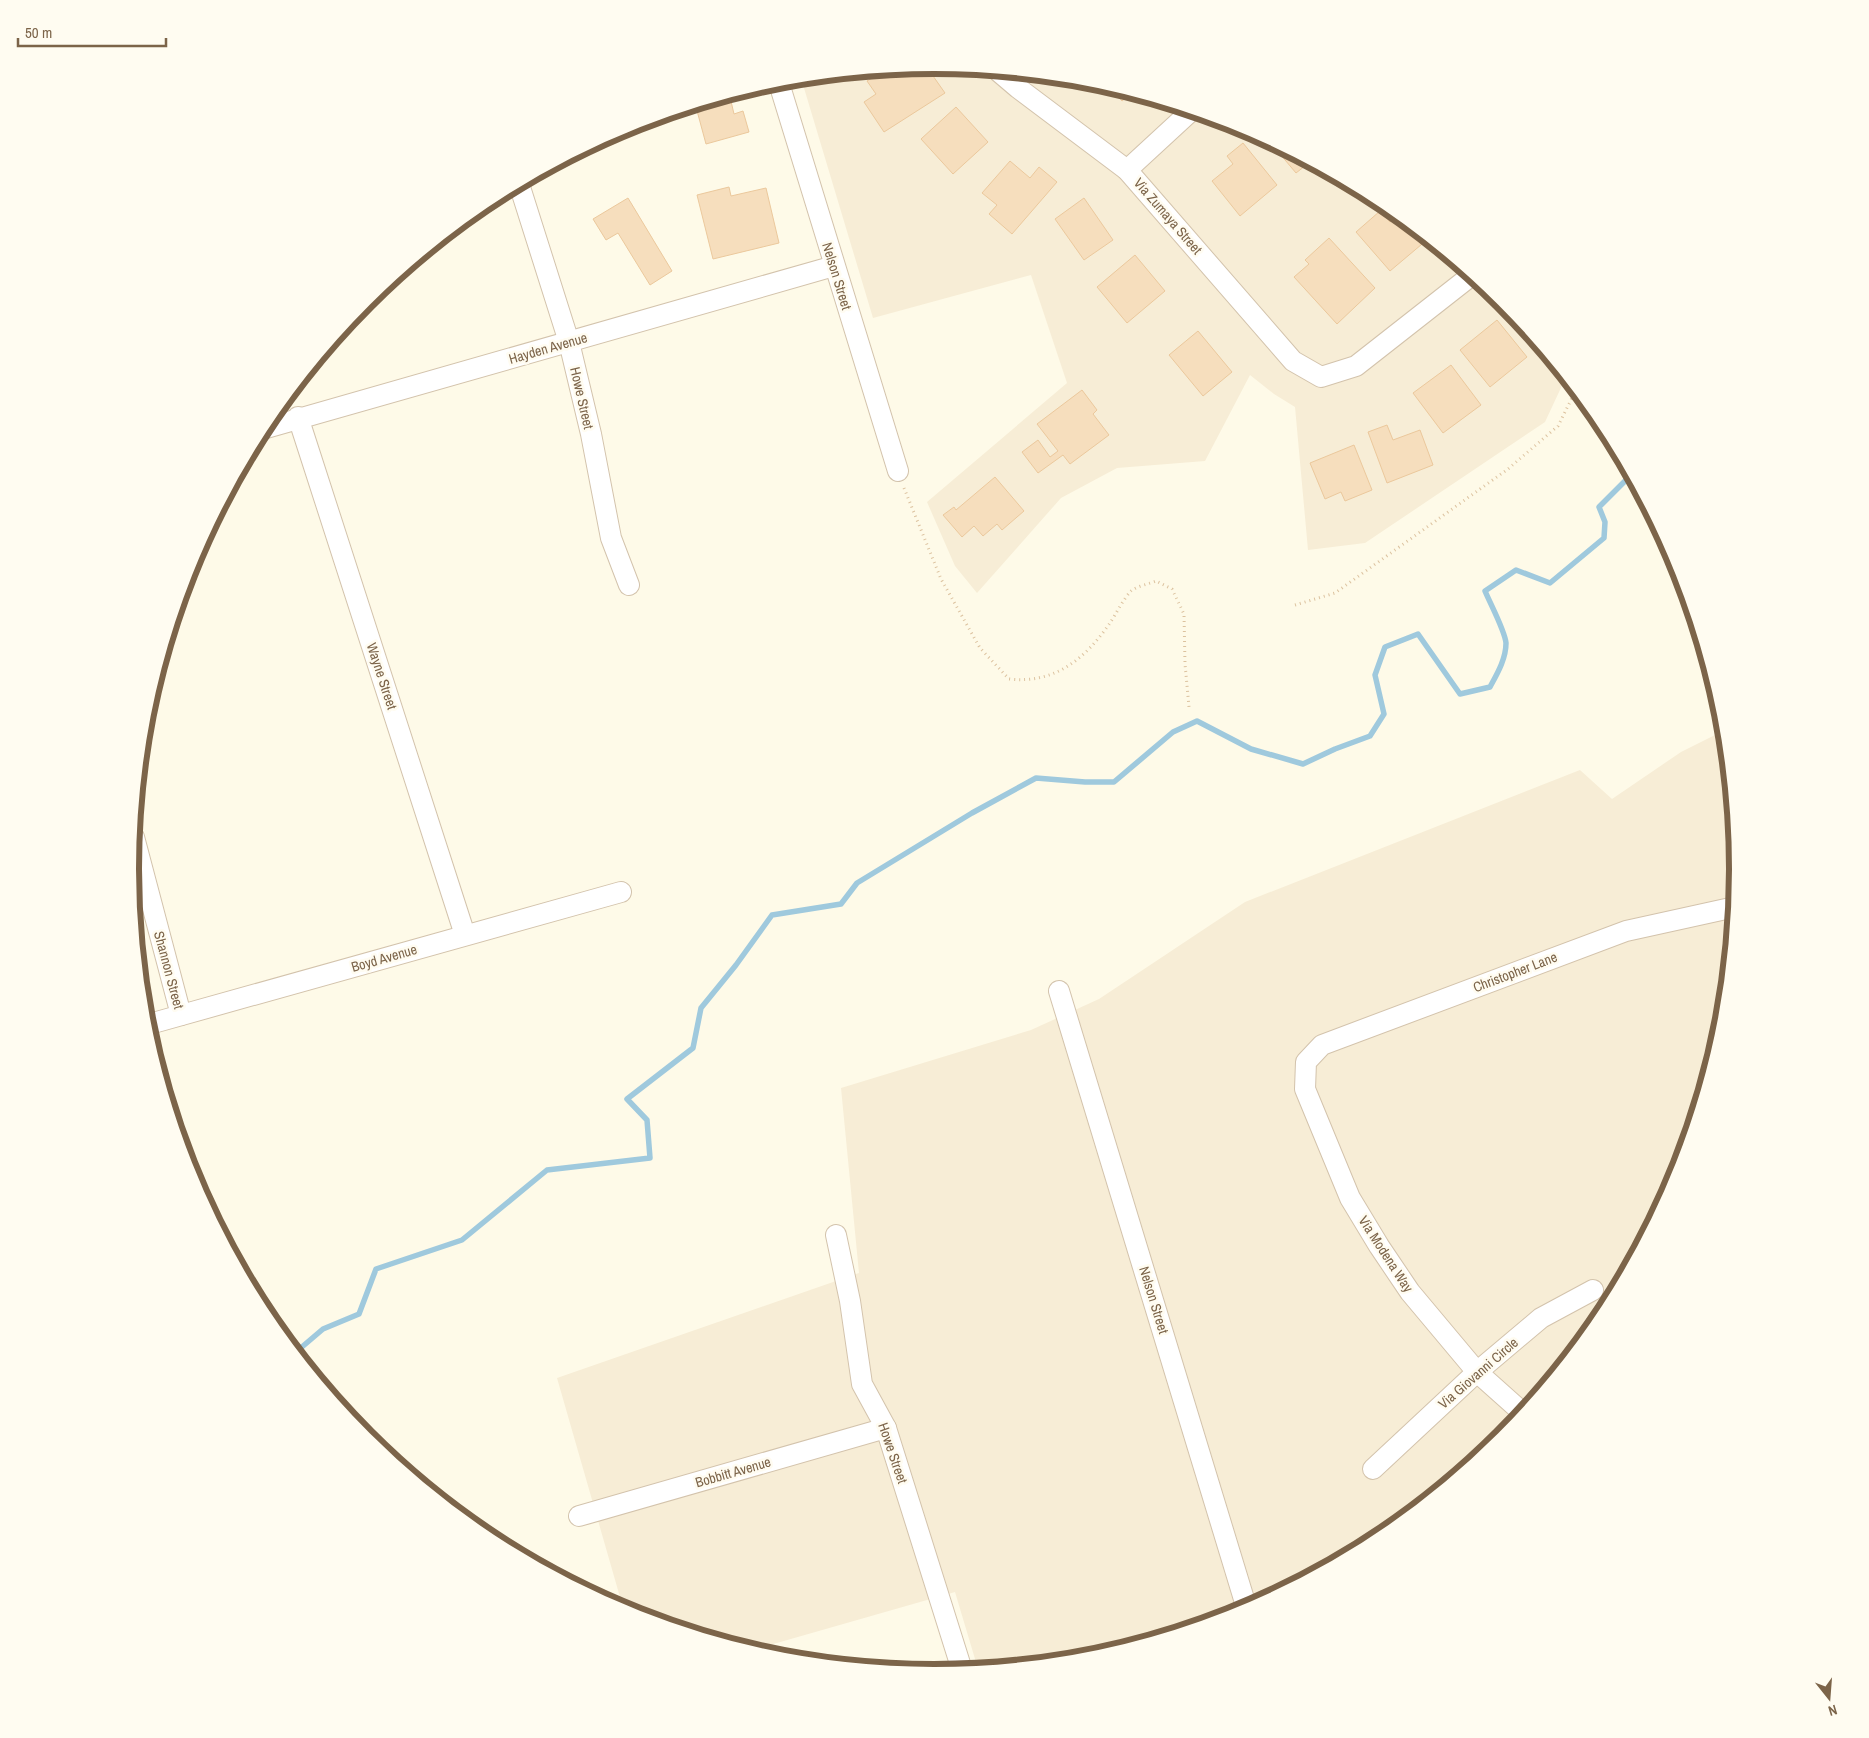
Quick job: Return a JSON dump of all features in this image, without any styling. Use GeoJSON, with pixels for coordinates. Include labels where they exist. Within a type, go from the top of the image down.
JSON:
{"type":"FeatureCollection","features":[{"type":"Feature","properties":{"kind":"street","name":"Via Zumaya Street"},"geometry":{"type":"LineString","coordinates":[[1005,77],[1127,170],[1293,361],[1321,377],[1356,366],[1467,279]]}},
{"type":"Feature","properties":{"kind":"street","name":"Nelson Street"},"geometry":{"type":"LineString","coordinates":[[781,89],[898,471]]}},
{"type":"Feature","properties":{"kind":"street"},"geometry":{"type":"LineString","coordinates":[[1127,170],[1187,115]]}},
{"type":"Feature","properties":{"kind":"street","name":"Howe Street"},"geometry":{"type":"LineString","coordinates":[[521,190],[569,342],[591,434],[611,538],[629,585]]}},
{"type":"Feature","properties":{"kind":"street","name":"Hayden Avenue"},"geometry":{"type":"LineString","coordinates":[[274,425],[834,266]]}},
{"type":"Feature","properties":{"kind":"street","name":"Wayne Street"},"geometry":{"type":"LineString","coordinates":[[298,417],[465,935]]}},
{"type":"Feature","properties":{"kind":"street","name":"Shannon Street"},"geometry":{"type":"LineString","coordinates":[[139,858],[181,1015]]}},
{"type":"Feature","properties":{"kind":"street","name":"Boyd Avenue"},"geometry":{"type":"LineString","coordinates":[[155,1023],[621,892]]}},
{"type":"Feature","properties":{"kind":"street","name":"Christopher Lane"},"geometry":{"type":"LineString","coordinates":[[1306,1062],[1322,1045],[1450,998],[1558,955],[1626,931],[1728,908]]}},
{"type":"Feature","properties":{"kind":"street","name":"Nelson Street"},"geometry":{"type":"LineString","coordinates":[[1059,991],[1245,1601]]}},
{"type":"Feature","properties":{"kind":"street","name":"Via Modena Way"},"geometry":{"type":"LineString","coordinates":[[1306,1062],[1305,1089],[1350,1198],[1379,1246],[1410,1292],[1477,1372],[1518,1408]]}},
{"type":"Feature","properties":{"kind":"street","name":"Howe Street"},"geometry":{"type":"LineString","coordinates":[[836,1235],[850,1301],[862,1384],[886,1428],[960,1664]]}},
{"type":"Feature","properties":{"kind":"street","name":"Via Giovanni Circle"},"geometry":{"type":"LineString","coordinates":[[1373,1469],[1477,1372],[1541,1318],[1593,1290]]}},
{"type":"Feature","properties":{"kind":"street","name":"Bobbitt Avenue"},"geometry":{"type":"LineString","coordinates":[[579,1516],[886,1428]]}},
{"type":"Feature","properties":{"kind":"path"},"geometry":{"type":"LineString","coordinates":[[1295,605],[1335,593],[1508,469],[1558,426],[1573,396]]}},
{"type":"Feature","properties":{"kind":"path"},"geometry":{"type":"LineString","coordinates":[[898,471],[941,579],[980,648],[1009,679],[1025,681],[1052,676],[1077,660],[1100,638],[1132,591],[1156,581],[1172,590],[1184,614],[1185,664],[1189,707]]}},
{"type":"Feature","properties":{"kind":"shaded area"},"geometry":{"type":"Polygon","coordinates":[[[882,75],[987,75],[1090,89],[1190,116],[1239,134],[1332,180],[1419,238],[1459,271],[1497,307],[1563,383],[1545,422],[1365,543],[1308,550],[1295,407],[1274,394],[1250,375],[1205,461],[1117,468],[1061,498],[977,593],[955,566],[927,502],[1067,383],[1031,275],[873,318],[803,85],[882,75]]]}},
{"type":"Feature","properties":{"kind":"shaded area"},"geometry":{"type":"Polygon","coordinates":[[[1717,734],[1723,765],[1728,817],[1730,869],[1723,973],[1703,1075],[1688,1125],[1648,1221],[1596,1311],[1532,1393],[1497,1431],[1459,1467],[1419,1500],[1332,1558],[1239,1604],[1190,1622],[1140,1637],[1090,1649],[1038,1657],[976,1663],[955,1592],[766,1646],[679,1622],[621,1600],[557,1378],[859,1273],[841,1088],[1031,1030],[1099,999],[1245,902],[1580,770],[1612,799],[1681,752],[1717,734]]]}},
{"type":"Feature","properties":{"kind":"building"},"geometry":{"type":"Polygon","coordinates":[[[932,74],[945,93],[884,132],[864,102],[876,94],[867,81],[876,76],[882,75],[932,74]]]}},
{"type":"Feature","properties":{"kind":"building"},"geometry":{"type":"Polygon","coordinates":[[[1117,96],[1126,98],[1122,101],[1117,96]]]}},
{"type":"Feature","properties":{"kind":"building"},"geometry":{"type":"Polygon","coordinates":[[[731,101],[734,114],[743,111],[749,132],[706,144],[697,111],[731,101]]]}},
{"type":"Feature","properties":{"kind":"building"},"geometry":{"type":"Polygon","coordinates":[[[956,107],[988,142],[953,174],[921,139],[956,107]]]}},
{"type":"Feature","properties":{"kind":"building"},"geometry":{"type":"Polygon","coordinates":[[[1243,143],[1277,185],[1240,216],[1212,181],[1233,164],[1227,156],[1243,143]]]}},
{"type":"Feature","properties":{"kind":"building"},"geometry":{"type":"Polygon","coordinates":[[[1279,153],[1305,166],[1296,173],[1279,153]]]}},
{"type":"Feature","properties":{"kind":"building"},"geometry":{"type":"Polygon","coordinates":[[[1010,161],[1030,178],[1039,167],[1057,182],[1012,234],[989,214],[997,205],[982,193],[1010,161]]]}},
{"type":"Feature","properties":{"kind":"building"},"geometry":{"type":"Polygon","coordinates":[[[729,187],[731,196],[766,188],[779,243],[713,259],[697,195],[729,187]]]}},
{"type":"Feature","properties":{"kind":"building"},"geometry":{"type":"Polygon","coordinates":[[[628,198],[672,271],[650,285],[618,233],[606,240],[593,219],[628,198]]]}},
{"type":"Feature","properties":{"kind":"building"},"geometry":{"type":"Polygon","coordinates":[[[1084,198],[1113,240],[1084,260],[1055,219],[1084,198]]]}},
{"type":"Feature","properties":{"kind":"building"},"geometry":{"type":"Polygon","coordinates":[[[1380,211],[1390,222],[1393,220],[1424,242],[1390,271],[1356,232],[1380,211]]]}},
{"type":"Feature","properties":{"kind":"building"},"geometry":{"type":"Polygon","coordinates":[[[1329,238],[1375,288],[1337,324],[1294,277],[1309,264],[1305,260],[1329,238]]]}},
{"type":"Feature","properties":{"kind":"building"},"geometry":{"type":"Polygon","coordinates":[[[1135,255],[1165,291],[1127,323],[1097,287],[1135,255]]]}},
{"type":"Feature","properties":{"kind":"building"},"geometry":{"type":"Polygon","coordinates":[[[1497,320],[1527,357],[1490,387],[1460,350],[1497,320]]]}},
{"type":"Feature","properties":{"kind":"building"},"geometry":{"type":"Polygon","coordinates":[[[1198,331],[1232,372],[1203,396],[1169,355],[1198,331]]]}},
{"type":"Feature","properties":{"kind":"building"},"geometry":{"type":"Polygon","coordinates":[[[1451,365],[1481,405],[1443,433],[1413,393],[1451,365]]]}},
{"type":"Feature","properties":{"kind":"building"},"geometry":{"type":"Polygon","coordinates":[[[1082,390],[1097,410],[1093,414],[1109,435],[1070,464],[1063,455],[1038,473],[1022,452],[1038,440],[1050,457],[1058,451],[1037,424],[1082,390]]]}},
{"type":"Feature","properties":{"kind":"building"},"geometry":{"type":"Polygon","coordinates":[[[1387,425],[1393,440],[1420,430],[1433,465],[1387,483],[1368,432],[1387,425]]]}},
{"type":"Feature","properties":{"kind":"building"},"geometry":{"type":"Polygon","coordinates":[[[1354,445],[1372,490],[1345,501],[1341,492],[1325,499],[1310,463],[1354,445]]]}},
{"type":"Feature","properties":{"kind":"building"},"geometry":{"type":"Polygon","coordinates":[[[995,477],[1024,511],[1002,530],[997,524],[983,536],[974,526],[962,537],[943,515],[954,507],[956,510],[995,477]]]}},
{"type":"Feature","properties":{"kind":"waterway"},"geometry":{"type":"LineString","coordinates":[[300,1348],[323,1329],[359,1314],[376,1269],[462,1240],[547,1170],[650,1158],[647,1120],[627,1099],[693,1048],[701,1008],[736,965],[772,915],[841,904],[857,883],[972,813],[1036,778],[1114,782],[1173,732],[1197,721],[1251,749],[1303,764],[1335,749],[1370,736],[1384,714],[1375,675],[1385,647],[1418,634],[1460,694],[1490,687],[1503,661],[1506,643],[1500,624],[1485,591],[1516,570],[1550,583],[1604,538],[1605,522],[1599,507],[1627,479]]}}]}
